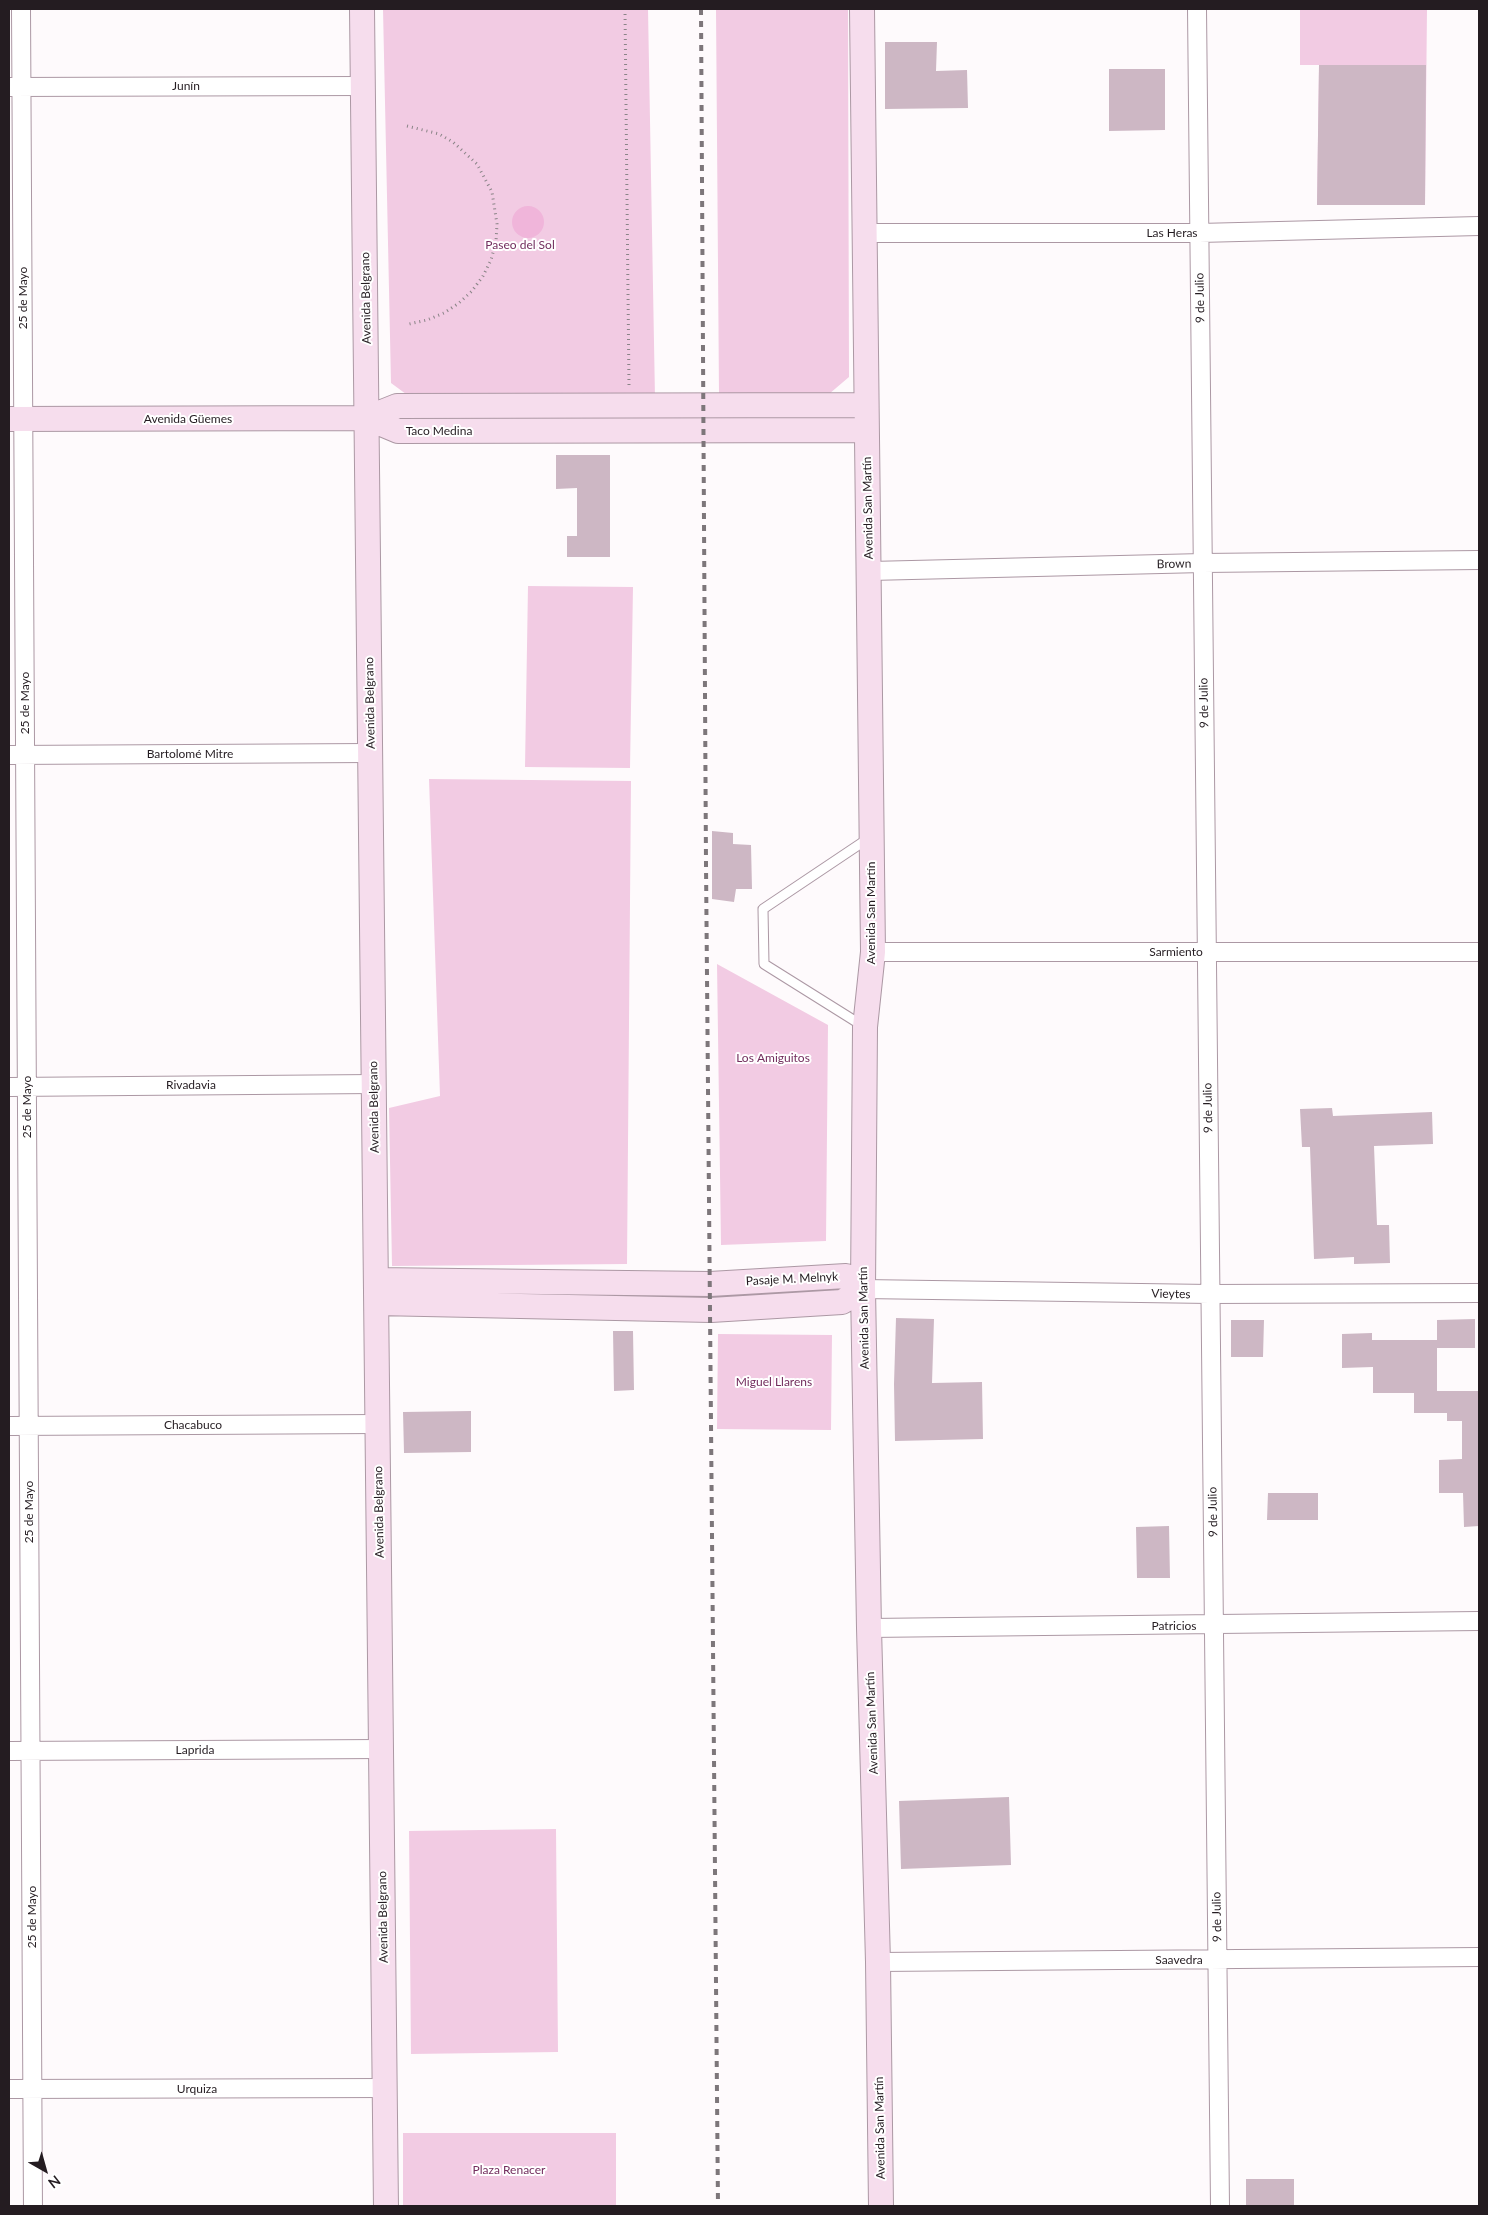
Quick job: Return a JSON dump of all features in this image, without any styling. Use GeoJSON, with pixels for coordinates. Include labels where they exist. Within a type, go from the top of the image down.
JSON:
{"type":"FeatureCollection","features":[{"type":"Feature","properties":{"kind":"main road","name":"Avenida Belgrano"},"geometry":{"type":"LineString","coordinates":[[362,9],[386,2206]]}},
{"type":"Feature","properties":{"kind":"main road","name":"Avenida San Martín"},"geometry":{"type":"LineString","coordinates":[[862,9],[866,430],[870,571],[870,838],[873,952],[865,1027],[863,1289],[869,1628],[878,1962],[881,2206]]}},
{"type":"Feature","properties":{"kind":"main road","name":"Taco Medina"},"geometry":{"type":"LineString","coordinates":[[367,418],[397,406],[866,405]]}},
{"type":"Feature","properties":{"kind":"main road","name":"Taco Medina"},"geometry":{"type":"LineString","coordinates":[[367,418],[398,431],[866,430]]}},
{"type":"Feature","properties":{"kind":"main road","name":"Avenida Güemes"},"geometry":{"type":"LineString","coordinates":[[16,419],[367,418]]}},
{"type":"Feature","properties":{"kind":"main road","name":"Pasaje M. Melnyk"},"geometry":{"type":"LineString","coordinates":[[376,1280],[710,1284],[846,1276],[863,1289],[842,1302],[711,1310],[376,1303]]}},
{"type":"Feature","properties":{"kind":"street","name":"25 de Mayo"},"geometry":{"type":"LineString","coordinates":[[21,9],[15,87],[17,755],[27,1086],[33,2206]]}},
{"type":"Feature","properties":{"kind":"street","name":"9 de Julio"},"geometry":{"type":"LineString","coordinates":[[1197,9],[1220,2206]]}},
{"type":"Feature","properties":{"kind":"street","name":"Junín"},"geometry":{"type":"LineString","coordinates":[[15,87],[363,86]]}},
{"type":"Feature","properties":{"kind":"street","name":"Las Heras"},"geometry":{"type":"LineString","coordinates":[[865,233],[1199,233],[1479,226]]}},
{"type":"Feature","properties":{"kind":"street","name":"Brown"},"geometry":{"type":"LineString","coordinates":[[870,571],[1479,560]]}},
{"type":"Feature","properties":{"kind":"street","name":"Bartolomé Mitre"},"geometry":{"type":"LineString","coordinates":[[17,755],[370,754]]}},
{"type":"Feature","properties":{"kind":"street","name":"Sarmiento"},"geometry":{"type":"LineString","coordinates":[[873,952],[1479,952]]}},
{"type":"Feature","properties":{"kind":"street","name":"Rivadavia"},"geometry":{"type":"LineString","coordinates":[[9,1087],[374,1084]]}},
{"type":"Feature","properties":{"kind":"street","name":"Vieytes"},"geometry":{"type":"LineString","coordinates":[[863,1289],[1210,1294],[1479,1292]]}},
{"type":"Feature","properties":{"kind":"street","name":"Chacabuco"},"geometry":{"type":"LineString","coordinates":[[9,1426],[378,1424]]}},
{"type":"Feature","properties":{"kind":"street","name":"Patricios"},"geometry":{"type":"LineString","coordinates":[[869,1628],[1214,1626],[1479,1621]]}},
{"type":"Feature","properties":{"kind":"street","name":"Laprida"},"geometry":{"type":"LineString","coordinates":[[9,1751],[382,1748]]}},
{"type":"Feature","properties":{"kind":"street","name":"Saavedra"},"geometry":{"type":"LineString","coordinates":[[878,1962],[1479,1958]]}},
{"type":"Feature","properties":{"kind":"street","name":"Urquiza"},"geometry":{"type":"LineString","coordinates":[[9,2089],[385,2088]]}},
{"type":"Feature","properties":{"kind":"lane"},"geometry":{"type":"LineString","coordinates":[[865,1027],[764,964],[763,910],[870,838]]}},
{"type":"Feature","properties":{"kind":"path"},"geometry":{"type":"LineString","coordinates":[[625,9],[629,392]]}},
{"type":"Feature","properties":{"kind":"path"},"geometry":{"type":"LineString","coordinates":[[407,126],[439,134],[453,142],[471,158],[485,177],[492,192],[497,224],[496,242],[491,260],[483,276],[472,291],[460,303],[444,313],[427,320],[409,324]]}},
{"type":"Feature","properties":{"kind":"green space","name":"Paseo del Sol"},"geometry":{"type":"Polygon","coordinates":[[[383,9],[648,9],[655,398],[410,397],[391,383],[383,9]]]}},
{"type":"Feature","properties":{"kind":"green space"},"geometry":{"type":"Polygon","coordinates":[[[716,9],[848,9],[849,377],[829,394],[719,395],[716,9]]]}},
{"type":"Feature","properties":{"kind":"green space"},"geometry":{"type":"Polygon","coordinates":[[[1300,9],[1427,9],[1425,205],[1317,205],[1319,65],[1300,65],[1300,9]]]}},
{"type":"Feature","properties":{"kind":"green space"},"geometry":{"type":"Polygon","coordinates":[[[528,586],[633,587],[630,768],[525,767],[528,586]]]}},
{"type":"Feature","properties":{"kind":"green space"},"geometry":{"type":"Polygon","coordinates":[[[429,779],[631,781],[627,1264],[392,1266],[389,1108],[440,1096],[429,779]]]}},
{"type":"Feature","properties":{"kind":"green space","name":"Los Amiguitos"},"geometry":{"type":"Polygon","coordinates":[[[717,964],[828,1025],[826,1241],[721,1245],[717,964]]]}},
{"type":"Feature","properties":{"kind":"green space","name":"Miguel Llarens"},"geometry":{"type":"Polygon","coordinates":[[[718,1334],[832,1335],[831,1430],[717,1429],[718,1334]]]}},
{"type":"Feature","properties":{"kind":"green space"},"geometry":{"type":"Polygon","coordinates":[[[556,1829],[558,2052],[411,2054],[409,1831],[556,1829]]]}},
{"type":"Feature","properties":{"kind":"green space","name":"Plaza Renacer"},"geometry":{"type":"Polygon","coordinates":[[[403,2133],[616,2133],[616,2206],[403,2206],[403,2133]]]}},
{"type":"Feature","properties":{"kind":"shaded area"},"geometry":{"type":"Polygon","coordinates":[[[528,206],[534,207],[539,211],[543,216],[543,228],[539,233],[534,237],[528,238],[522,237],[517,233],[513,228],[512,222],[513,216],[517,211],[522,207],[528,206]]]}},
{"type":"Feature","properties":{"kind":"building"},"geometry":{"type":"Polygon","coordinates":[[[885,42],[937,42],[936,71],[967,70],[968,108],[885,109],[885,42]]]}},
{"type":"Feature","properties":{"kind":"building"},"geometry":{"type":"Polygon","coordinates":[[[1319,65],[1426,65],[1425,205],[1317,205],[1319,65]]]}},
{"type":"Feature","properties":{"kind":"building"},"geometry":{"type":"Polygon","coordinates":[[[1109,69],[1165,69],[1165,130],[1109,131],[1109,69]]]}},
{"type":"Feature","properties":{"kind":"building"},"geometry":{"type":"Polygon","coordinates":[[[556,455],[610,455],[610,557],[567,557],[567,536],[577,536],[577,488],[556,489],[556,455]]]}},
{"type":"Feature","properties":{"kind":"building"},"geometry":{"type":"Polygon","coordinates":[[[712,831],[733,833],[733,844],[751,845],[752,889],[736,889],[734,902],[712,899],[712,831]]]}},
{"type":"Feature","properties":{"kind":"building"},"geometry":{"type":"Polygon","coordinates":[[[1332,1108],[1333,1116],[1432,1112],[1433,1144],[1374,1146],[1377,1225],[1389,1225],[1390,1263],[1354,1264],[1354,1257],[1314,1259],[1310,1147],[1302,1147],[1300,1109],[1332,1108]]]}},
{"type":"Feature","properties":{"kind":"building"},"geometry":{"type":"Polygon","coordinates":[[[896,1318],[934,1319],[932,1383],[982,1382],[983,1439],[895,1441],[896,1318]]]}},
{"type":"Feature","properties":{"kind":"building"},"geometry":{"type":"Polygon","coordinates":[[[1475,1319],[1475,1348],[1437,1348],[1437,1391],[1479,1391],[1479,1526],[1464,1527],[1463,1493],[1439,1493],[1439,1460],[1462,1459],[1462,1421],[1447,1421],[1447,1413],[1414,1413],[1414,1393],[1373,1393],[1373,1367],[1342,1368],[1342,1334],[1372,1333],[1372,1340],[1437,1340],[1437,1320],[1475,1319]]]}},
{"type":"Feature","properties":{"kind":"building"},"geometry":{"type":"Polygon","coordinates":[[[1231,1320],[1264,1320],[1263,1357],[1231,1357],[1231,1320]]]}},
{"type":"Feature","properties":{"kind":"building"},"geometry":{"type":"Polygon","coordinates":[[[613,1331],[633,1331],[634,1390],[614,1391],[613,1331]]]}},
{"type":"Feature","properties":{"kind":"building"},"geometry":{"type":"Polygon","coordinates":[[[471,1411],[471,1452],[404,1453],[403,1412],[471,1411]]]}},
{"type":"Feature","properties":{"kind":"building"},"geometry":{"type":"Polygon","coordinates":[[[1268,1493],[1318,1493],[1318,1520],[1267,1520],[1268,1493]]]}},
{"type":"Feature","properties":{"kind":"building"},"geometry":{"type":"Polygon","coordinates":[[[1169,1526],[1170,1578],[1137,1578],[1136,1527],[1169,1526]]]}},
{"type":"Feature","properties":{"kind":"building"},"geometry":{"type":"Polygon","coordinates":[[[1009,1797],[1011,1865],[901,1869],[899,1801],[1009,1797]]]}},
{"type":"Feature","properties":{"kind":"building"},"geometry":{"type":"Polygon","coordinates":[[[1246,2179],[1294,2179],[1294,2206],[1246,2206],[1246,2179]]]}},
{"type":"Feature","properties":{"kind":"railway"},"geometry":{"type":"LineString","coordinates":[[701,9],[706,864],[718,2206]]}}]}
